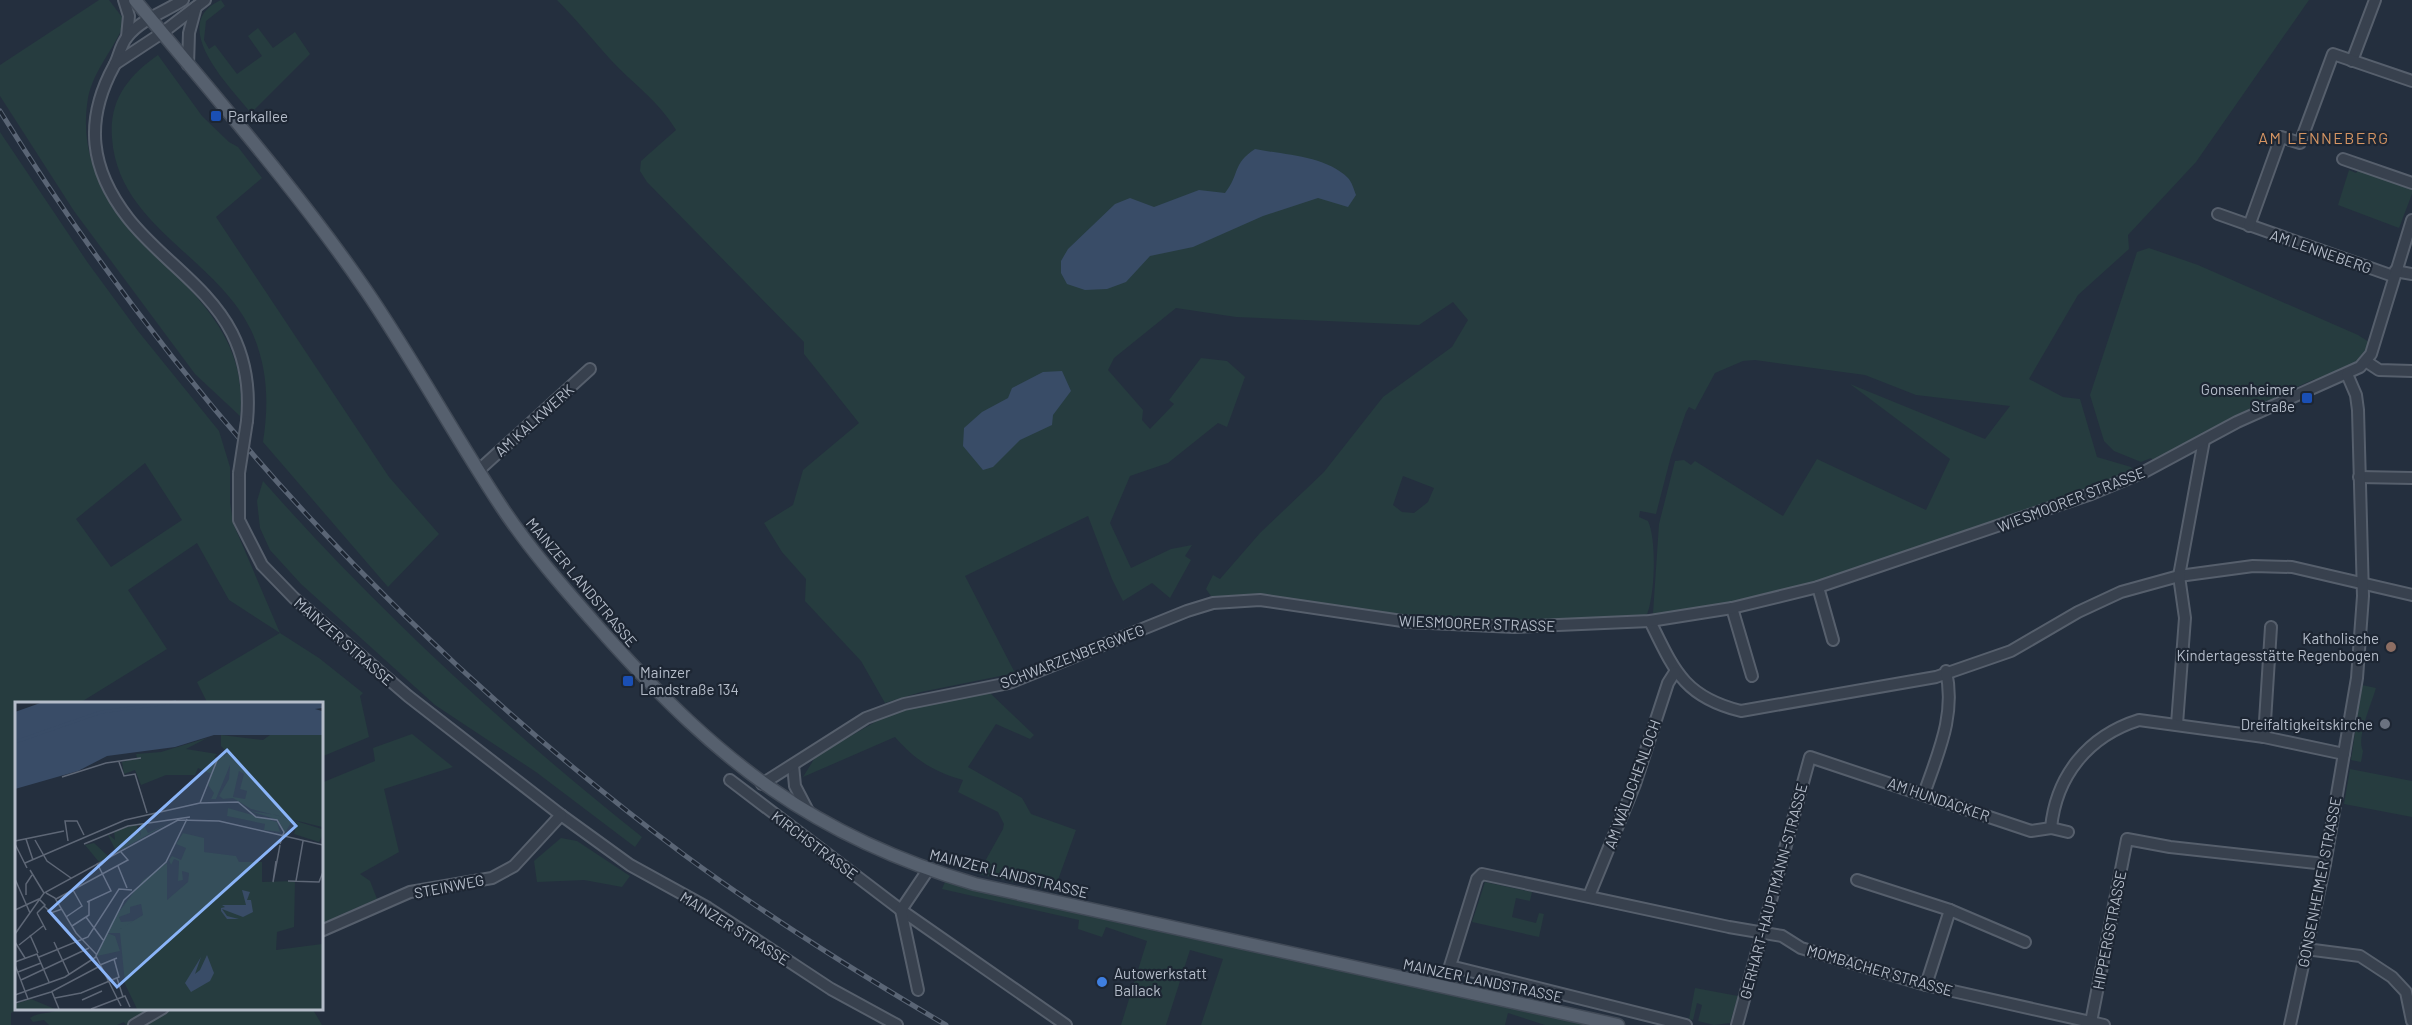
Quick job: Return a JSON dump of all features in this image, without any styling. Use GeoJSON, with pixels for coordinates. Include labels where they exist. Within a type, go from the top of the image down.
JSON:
{"type":"FeatureCollection","features":[{"type":"Feature","properties":{"kind":"main road","name":"MAINZER LANDSTRASSE"},"geometry":{"type":"LineString","coordinates":[[135,0],[272,165],[337,250],[394,332],[479,470],[533,551],[638,671],[702,735],[762,784],[812,816],[882,852],[928,870],[975,884],[1618,1025]]}},
{"type":"Feature","properties":{"kind":"street"},"geometry":{"type":"LineString","coordinates":[[124,0],[129,16],[127,37]]}},
{"type":"Feature","properties":{"kind":"street"},"geometry":{"type":"LineString","coordinates":[[127,37],[149,18],[183,0]]}},
{"type":"Feature","properties":{"kind":"street"},"geometry":{"type":"LineString","coordinates":[[2352,60],[2374,0]]}},
{"type":"Feature","properties":{"kind":"street"},"geometry":{"type":"LineString","coordinates":[[115,64],[162,33],[201,3]]}},
{"type":"Feature","properties":{"kind":"street"},"geometry":{"type":"LineString","coordinates":[[188,65],[189,33],[201,3]]}},
{"type":"Feature","properties":{"kind":"street","name":"MAINZER STRASSE"},"geometry":{"type":"LineString","coordinates":[[127,37],[97,105],[94,137],[101,169],[129,219],[207,297],[232,333],[248,383],[247,421],[239,472],[238,520],[247,539],[270,573],[294,598],[408,696],[630,866],[708,908],[804,973],[897,1025]]}},
{"type":"Feature","properties":{"kind":"street"},"geometry":{"type":"LineString","coordinates":[[2248,226],[2281,137],[2300,143],[2333,54],[2412,81]]}},
{"type":"Feature","properties":{"kind":"street"},"geometry":{"type":"LineString","coordinates":[[2343,159],[2412,183]]}},
{"type":"Feature","properties":{"kind":"street","name":"AM LENNEBERG"},"geometry":{"type":"LineString","coordinates":[[2218,214],[2248,226],[2394,273],[2412,274]]}},
{"type":"Feature","properties":{"kind":"street"},"geometry":{"type":"LineString","coordinates":[[2347,374],[2367,362],[2412,220]]}},
{"type":"Feature","properties":{"kind":"street"},"geometry":{"type":"LineString","coordinates":[[2367,362],[2379,370],[2412,371]]}},
{"type":"Feature","properties":{"kind":"street","name":"AM KALKWERK"},"geometry":{"type":"LineString","coordinates":[[479,470],[590,369]]}},
{"type":"Feature","properties":{"kind":"street","name":"WIESMOORER STRASSE"},"geometry":{"type":"LineString","coordinates":[[1187,611],[1213,603],[1246,600],[1277,602],[1391,620],[1449,625],[1578,626],[1650,621],[1732,608],[1818,587],[2091,494],[2144,472],[2236,422],[2347,374]]}},
{"type":"Feature","properties":{"kind":"street","name":"GONSENHEIMER STRASSE"},"geometry":{"type":"LineString","coordinates":[[2290,1025],[2325,864],[2358,678],[2362,582],[2357,400],[2347,374]]}},
{"type":"Feature","properties":{"kind":"street"},"geometry":{"type":"LineString","coordinates":[[2177,724],[2185,618],[2179,576],[2204,440]]}},
{"type":"Feature","properties":{"kind":"street"},"geometry":{"type":"LineString","coordinates":[[2359,477],[2412,478]]}},
{"type":"Feature","properties":{"kind":"street"},"geometry":{"type":"LineString","coordinates":[[1650,621],[1675,672],[1704,697],[1742,711],[1891,687],[1936,677],[1946,671],[2011,651],[2078,612],[2121,592],[2179,576],[2253,566],[2292,567],[2412,595]]}},
{"type":"Feature","properties":{"kind":"street"},"geometry":{"type":"LineString","coordinates":[[1818,587],[1833,640]]}},
{"type":"Feature","properties":{"kind":"street"},"geometry":{"type":"LineString","coordinates":[[1732,608],[1752,676]]}},
{"type":"Feature","properties":{"kind":"street","name":"SCHWARZENBERGWEG"},"geometry":{"type":"LineString","coordinates":[[762,784],[866,718],[948,693],[1010,683],[1187,611]]}},
{"type":"Feature","properties":{"kind":"street"},"geometry":{"type":"LineString","coordinates":[[2264,737],[2271,627]]}},
{"type":"Feature","properties":{"kind":"street"},"geometry":{"type":"LineString","coordinates":[[1924,794],[1943,742],[1949,714],[1950,689],[1946,671]]}},
{"type":"Feature","properties":{"kind":"street","name":"AM WÄLDCHENLOCH"},"geometry":{"type":"LineString","coordinates":[[1589,896],[1635,784],[1668,683],[1675,672]]}},
{"type":"Feature","properties":{"kind":"street"},"geometry":{"type":"LineString","coordinates":[[2050,828],[2061,785],[2079,757],[2100,738],[2120,726],[2139,720],[2264,737],[2344,754]]}},
{"type":"Feature","properties":{"kind":"street","name":"AM HUNDACKER"},"geometry":{"type":"LineString","coordinates":[[1810,758],[2031,831],[2050,828],[2068,832]]}},
{"type":"Feature","properties":{"kind":"street","name":"GERHART-HAUPTMANN-STRASSE"},"geometry":{"type":"LineString","coordinates":[[1737,1025],[1810,758]]}},
{"type":"Feature","properties":{"kind":"street"},"geometry":{"type":"LineString","coordinates":[[792,765],[795,786],[812,816]]}},
{"type":"Feature","properties":{"kind":"street","name":"KIRCHSTRASSE"},"geometry":{"type":"LineString","coordinates":[[730,780],[900,910],[1038,1008],[1066,1025]]}},
{"type":"Feature","properties":{"kind":"street","name":"STEINWEG"},"geometry":{"type":"LineString","coordinates":[[322,931],[410,892],[492,878],[514,866],[561,815]]}},
{"type":"Feature","properties":{"kind":"street","name":"HIPPERGSTRASSE"},"geometry":{"type":"LineString","coordinates":[[2091,1022],[2127,839],[2170,847],[2325,864]]}},
{"type":"Feature","properties":{"kind":"street"},"geometry":{"type":"LineString","coordinates":[[918,990],[900,910],[928,870]]}},
{"type":"Feature","properties":{"kind":"street","name":"MOMBACHER STRASSE"},"geometry":{"type":"LineString","coordinates":[[1686,1025],[1450,966],[1477,879],[1482,874],[1728,927],[1761,931],[1782,936],[1801,948],[1926,985],[2104,1025]]}},
{"type":"Feature","properties":{"kind":"street"},"geometry":{"type":"LineString","coordinates":[[1857,880],[1950,910],[2025,942]]}},
{"type":"Feature","properties":{"kind":"street"},"geometry":{"type":"LineString","coordinates":[[1926,985],[1950,910]]}},
{"type":"Feature","properties":{"kind":"street"},"geometry":{"type":"LineString","coordinates":[[2306,949],[2360,956],[2392,977],[2406,992],[2412,1021]]}},
{"type":"Feature","properties":{"kind":"street"},"geometry":{"type":"LineString","coordinates":[[134,1025],[160,1010]]}},
{"type":"Feature","properties":{"kind":"green space"},"geometry":{"type":"Polygon","coordinates":[[[99,0],[109,0],[125,21],[95,78],[88,98],[88,148],[104,190],[130,226],[193,292],[220,328],[237,368],[240,416],[195,374],[74,211],[0,96],[0,65],[99,0]]]}},
{"type":"Feature","properties":{"kind":"green space"},"geometry":{"type":"Polygon","coordinates":[[[221,0],[225,6],[206,21],[204,40],[209,49],[215,45],[237,74],[262,56],[248,36],[258,28],[273,48],[295,32],[310,54],[251,113],[218,73],[201,40],[200,24],[206,11],[221,0]]]}},
{"type":"Feature","properties":{"kind":"green space"},"geometry":{"type":"Polygon","coordinates":[[[557,0],[2309,0],[2196,162],[2128,235],[2129,249],[2078,295],[2029,379],[2063,397],[2080,399],[2097,457],[2131,467],[2135,473],[1787,592],[1786,588],[1767,593],[1764,599],[1655,616],[1653,613],[1659,524],[1675,461],[1684,460],[1691,465],[1695,461],[1783,516],[1817,459],[1926,510],[1950,459],[1850,384],[1985,439],[2010,406],[1916,395],[1865,375],[1755,360],[1743,361],[1715,373],[1695,410],[1689,407],[1671,456],[1656,514],[1640,511],[1639,517],[1648,521],[1651,530],[1654,555],[1653,583],[1646,617],[1504,624],[1424,620],[1269,596],[1211,596],[1206,589],[1213,575],[1220,579],[1260,533],[1324,472],[1383,397],[1452,347],[1468,320],[1453,302],[1419,325],[1236,317],[1176,308],[1114,358],[1108,370],[1143,410],[1142,420],[1150,429],[1174,404],[1169,400],[1201,358],[1227,361],[1245,377],[1227,427],[1218,423],[1168,463],[1130,476],[1110,523],[1131,568],[1171,549],[1192,545],[1185,556],[1191,560],[1170,598],[1152,583],[1123,601],[1088,516],[965,576],[1015,673],[921,692],[885,703],[861,661],[805,601],[806,579],[782,552],[764,523],[793,505],[803,470],[859,423],[804,354],[804,342],[647,182],[640,171],[641,161],[676,130],[661,110],[610,59],[557,0]],[[1403,476],[1393,505],[1402,512],[1414,513],[1428,502],[1434,488],[1403,476]]]}},
{"type":"Feature","properties":{"kind":"green space"},"geometry":{"type":"Polygon","coordinates":[[[158,55],[202,116],[229,142],[238,147],[262,178],[216,217],[389,477],[439,534],[388,587],[263,442],[266,385],[261,358],[251,330],[235,304],[215,282],[149,218],[131,195],[118,169],[112,138],[112,124],[117,101],[129,80],[158,55]]]}},
{"type":"Feature","properties":{"kind":"green space"},"geometry":{"type":"Polygon","coordinates":[[[0,132],[88,263],[138,331],[219,431],[230,467],[230,502],[233,523],[280,633],[229,600],[197,543],[128,590],[167,649],[81,702],[15,702],[16,1010],[11,1013],[11,1025],[0,1025],[0,132]],[[145,463],[76,519],[111,567],[182,520],[145,463]]]}},
{"type":"Feature","properties":{"kind":"green space"},"geometry":{"type":"Polygon","coordinates":[[[2359,169],[2412,186],[2412,194],[2399,228],[2338,205],[2349,170],[2356,173],[2359,169]]]}},
{"type":"Feature","properties":{"kind":"green space"},"geometry":{"type":"Polygon","coordinates":[[[2149,248],[2198,265],[2358,335],[2369,342],[2361,357],[2349,367],[2287,391],[2284,399],[2276,403],[2268,400],[2226,420],[2218,429],[2210,429],[2153,460],[2151,458],[2141,462],[2114,451],[2104,441],[2090,395],[2137,252],[2149,248]]]}},
{"type":"Feature","properties":{"kind":"green space"},"geometry":{"type":"Polygon","coordinates":[[[263,481],[351,576],[444,667],[541,754],[642,837],[635,847],[536,772],[435,705],[301,584],[270,550],[260,528],[257,501],[263,481]]]}},
{"type":"Feature","properties":{"kind":"green space"},"geometry":{"type":"Polygon","coordinates":[[[280,633],[319,658],[363,693],[360,696],[369,737],[322,757],[322,702],[207,702],[197,682],[280,633]]]}},
{"type":"Feature","properties":{"kind":"green space"},"geometry":{"type":"Polygon","coordinates":[[[2362,685],[2376,688],[2363,729],[2361,762],[2351,760],[2362,685]]]}},
{"type":"Feature","properties":{"kind":"green space"},"geometry":{"type":"Polygon","coordinates":[[[990,693],[1034,735],[1030,739],[996,724],[968,767],[1022,798],[1031,814],[1076,830],[1054,891],[978,874],[1003,829],[1004,824],[998,812],[958,792],[963,780],[926,764],[895,737],[803,777],[816,756],[882,718],[923,704],[990,693]]]}},
{"type":"Feature","properties":{"kind":"green space"},"geometry":{"type":"Polygon","coordinates":[[[412,734],[453,767],[384,789],[399,852],[360,874],[370,881],[377,899],[340,915],[322,926],[322,783],[375,761],[373,748],[412,734]]]}},
{"type":"Feature","properties":{"kind":"green space"},"geometry":{"type":"Polygon","coordinates":[[[2350,769],[2412,781],[2412,817],[2344,804],[2350,769]]]}},
{"type":"Feature","properties":{"kind":"green space"},"geometry":{"type":"Polygon","coordinates":[[[561,838],[577,841],[630,876],[622,887],[584,880],[537,882],[534,861],[561,838]]]}},
{"type":"Feature","properties":{"kind":"green space"},"geometry":{"type":"Polygon","coordinates":[[[945,882],[1587,1025],[1545,1025],[1508,1013],[1505,1025],[1201,1025],[1223,959],[1190,950],[1166,1025],[1121,1025],[1147,941],[1106,927],[1102,937],[1078,929],[1079,920],[942,889],[945,882]]]}},
{"type":"Feature","properties":{"kind":"green space"},"geometry":{"type":"Polygon","coordinates":[[[1485,882],[1532,892],[1530,901],[1516,898],[1512,917],[1536,923],[1539,913],[1544,914],[1539,937],[1472,922],[1485,882]]]}},
{"type":"Feature","properties":{"kind":"green space"},"geometry":{"type":"Polygon","coordinates":[[[1695,988],[1738,996],[1730,1023],[1714,1025],[1698,1021],[1702,1005],[1697,1003],[1693,1020],[1689,1019],[1695,988]]]}},
{"type":"Feature","properties":{"kind":"green space"},"geometry":{"type":"Polygon","coordinates":[[[57,1010],[313,1010],[322,1025],[126,1025],[124,1022],[117,1025],[49,1025],[44,1020],[33,1022],[30,1018],[38,1014],[57,1010]]]}},
{"type":"Feature","properties":{"kind":"water"},"geometry":{"type":"Polygon","coordinates":[[[1255,149],[1304,157],[1328,165],[1348,178],[1356,195],[1348,207],[1318,198],[1263,216],[1193,247],[1150,256],[1126,282],[1107,289],[1085,290],[1067,284],[1061,273],[1061,261],[1068,249],[1115,204],[1130,198],[1154,207],[1199,190],[1225,193],[1239,165],[1255,149]]]}},
{"type":"Feature","properties":{"kind":"water"},"geometry":{"type":"Polygon","coordinates":[[[1062,371],[1071,391],[1053,415],[1052,425],[1020,440],[993,467],[983,470],[963,446],[964,428],[982,412],[1008,398],[1012,388],[1043,372],[1062,371]]]}},
{"type":"Feature","properties":{"kind":"railway"},"geometry":{"type":"LineString","coordinates":[[0,111],[69,217],[144,320],[223,419],[307,514],[395,606],[487,693],[583,776],[683,854],[812,943],[946,1025]]}},
{"type":"Feature","properties":{"kind":"place","name":"Parkallee"},"geometry":{"type":"Point","coordinates":[216,116]}},
{"type":"Feature","properties":{"kind":"place","name":"Gonsenheimer Straße"},"geometry":{"type":"Point","coordinates":[2307,398]}},
{"type":"Feature","properties":{"kind":"place","name":"Katholische Kindertagesstätte Regenbogen"},"geometry":{"type":"Point","coordinates":[2391,647]}},
{"type":"Feature","properties":{"kind":"place","name":"Mainzer Landstraße 134"},"geometry":{"type":"Point","coordinates":[628,681]}},
{"type":"Feature","properties":{"kind":"place","name":"Dreifaltigkeitskirche"},"geometry":{"type":"Point","coordinates":[2385,724]}},
{"type":"Feature","properties":{"kind":"place","name":"Autowerkstatt Ballack"},"geometry":{"type":"Point","coordinates":[1102,982]}},
{"type":"Feature","properties":{"kind":"district","name":"AM LENNEBERG"},"geometry":{"type":"Point","coordinates":[2324,137]}}]}
